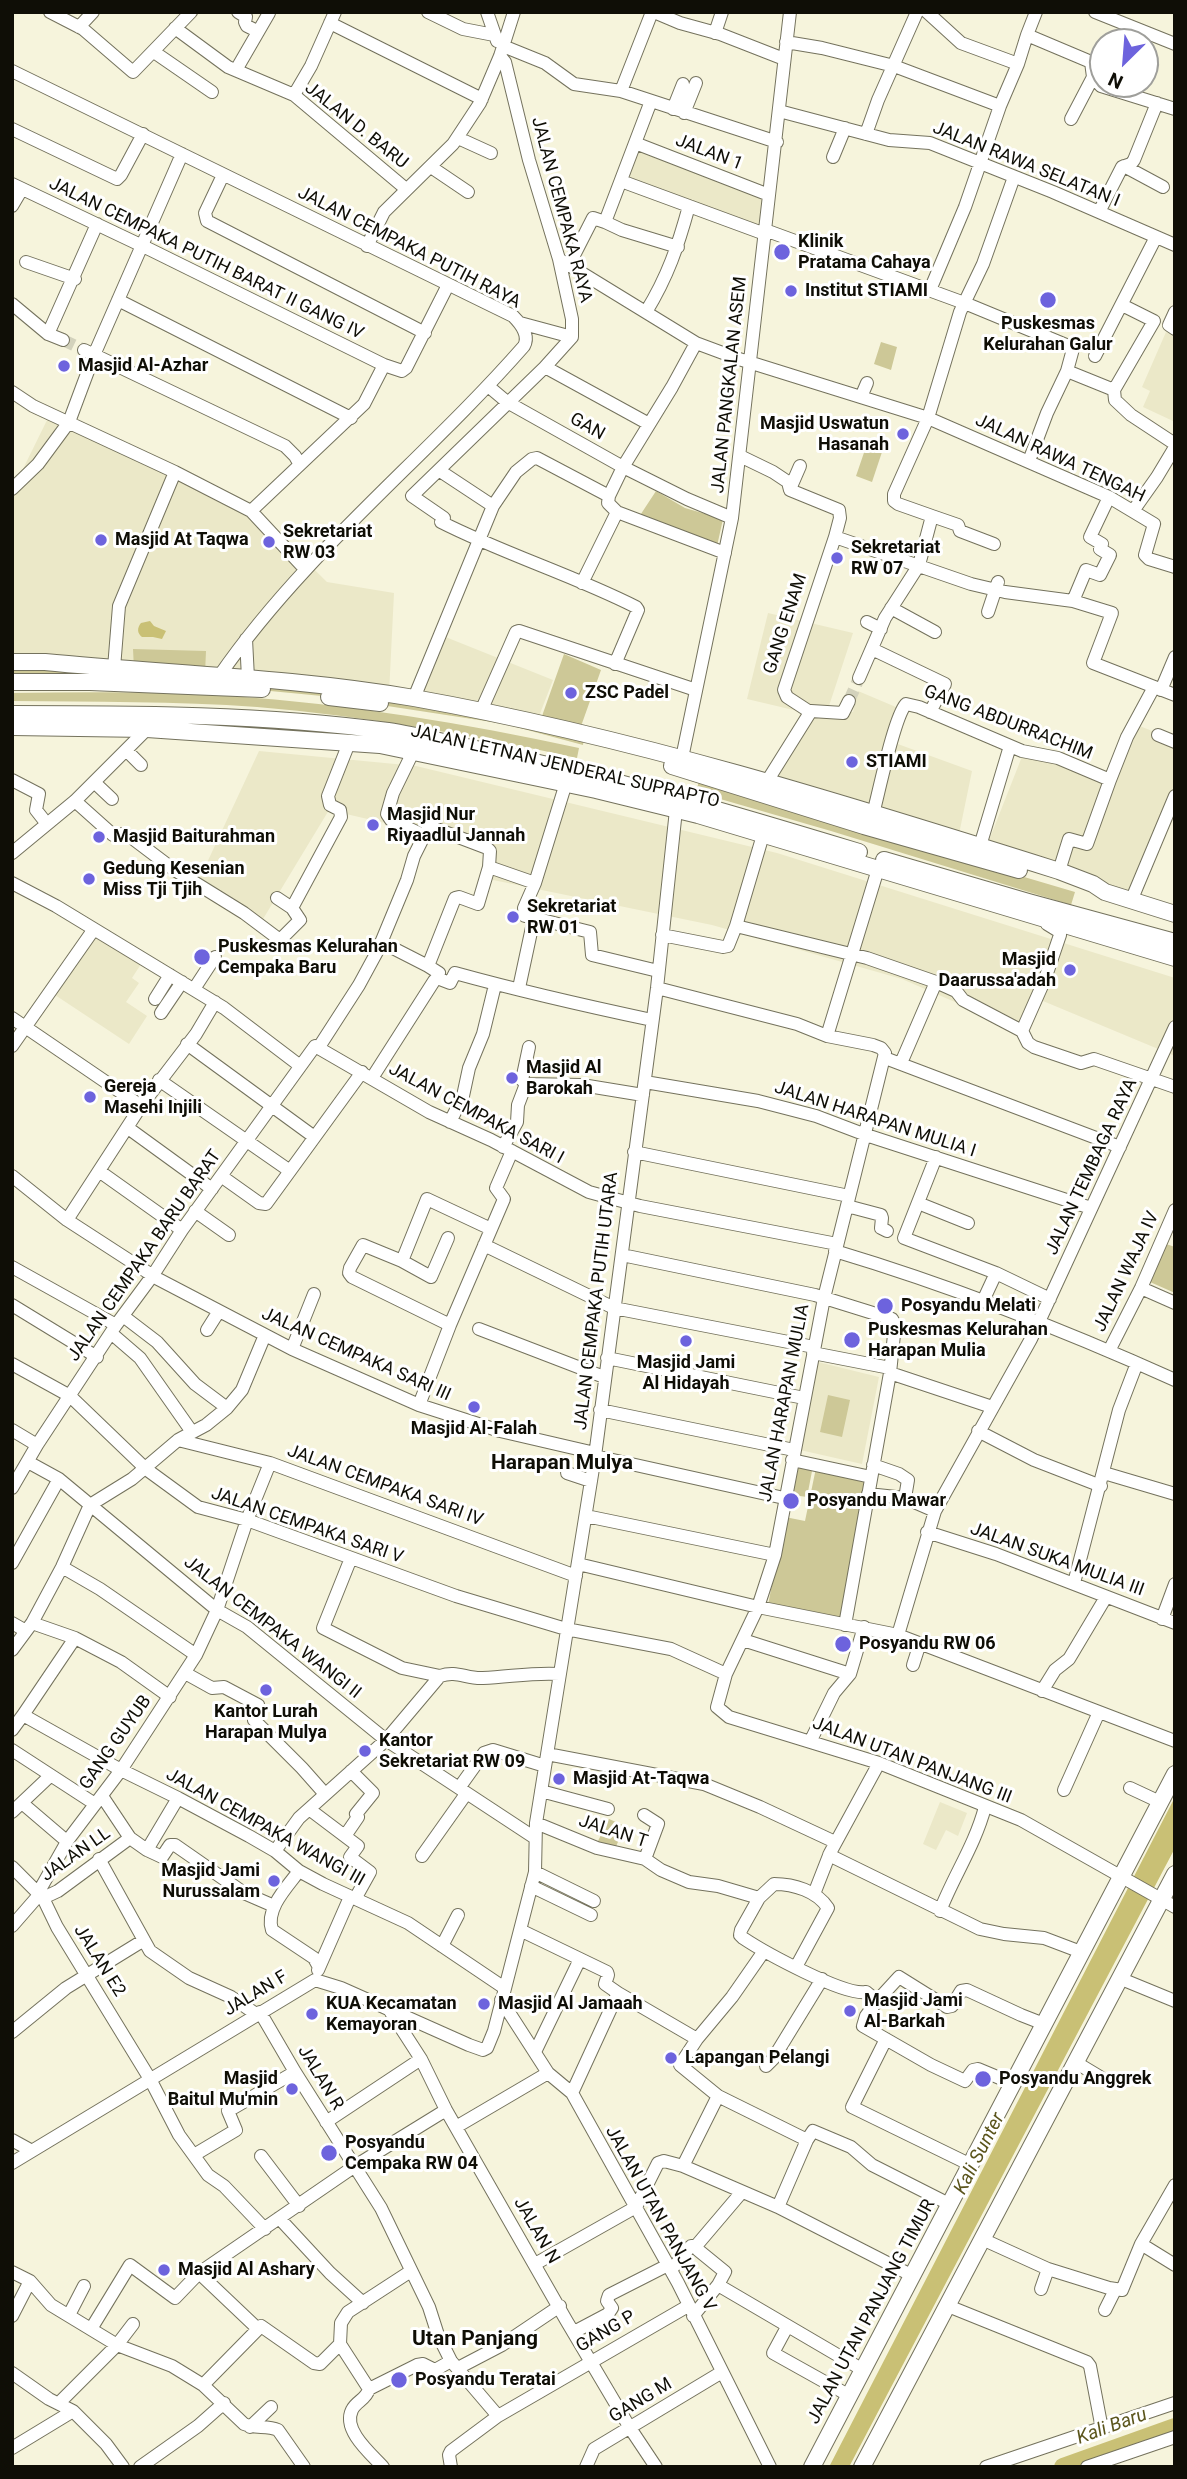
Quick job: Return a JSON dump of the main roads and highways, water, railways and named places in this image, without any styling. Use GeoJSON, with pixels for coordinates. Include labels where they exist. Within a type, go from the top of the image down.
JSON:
{"type":"FeatureCollection","features":[{"type":"Feature","properties":{"kind":"main road","name":"JALAN LETNAN JENDERAL SUPRAPTO"},"geometry":{"type":"LineString","coordinates":[[12,662],[248,677],[682,758],[980,846],[1059,871],[1093,884],[1105,892],[1175,914]]}},
{"type":"Feature","properties":{"kind":"main road","name":"JALAN LETNAN JENDERAL SUPRAPTO"},"geometry":{"type":"LineString","coordinates":[[12,682],[318,690],[414,698],[481,711],[680,768],[864,826],[1091,891],[1105,892]]}},
{"type":"Feature","properties":{"kind":"main road","name":"JALAN LETNAN JENDERAL SUPRAPTO"},"geometry":{"type":"LineString","coordinates":[[12,714],[270,719],[389,732],[602,784],[682,799],[1028,902],[1175,942]]}},
{"type":"Feature","properties":{"kind":"main road"},"geometry":{"type":"LineString","coordinates":[[233,718],[249,735]]}},
{"type":"Feature","properties":{"kind":"main road","name":"JALAN LETNAN JENDERAL SUPRAPTO"},"geometry":{"type":"LineString","coordinates":[[12,727],[147,729],[380,745],[566,783],[602,784],[676,810],[1175,958]]}},
{"type":"Feature","properties":{"kind":"main road","name":"JALAN UTAN PANJANG TIMUR"},"geometry":{"type":"LineString","coordinates":[[812,2467],[1175,1773]]}},
{"type":"Feature","properties":{"kind":"main road"},"geometry":{"type":"LineString","coordinates":[[862,2467],[1119,1978],[1164,1901],[1175,1874]]}},
{"type":"Feature","properties":{"kind":"waterway","name":"Kali Baru"},"geometry":{"type":"LineString","coordinates":[[1063,2467],[1175,2427]]}},
{"type":"Feature","properties":{"kind":"tunnel"},"geometry":{"type":"LineString","coordinates":[[63,340],[84,350]]}},
{"type":"Feature","properties":{"kind":"tunnel"},"geometry":{"type":"LineString","coordinates":[[849,701],[859,678]]}},
{"type":"Feature","properties":{"kind":"place","name":"Klinik Pratama Cahaya"},"geometry":{"type":"Point","coordinates":[782,252]}},
{"type":"Feature","properties":{"kind":"place","name":"Institut STIAMI"},"geometry":{"type":"Point","coordinates":[791,291]}},
{"type":"Feature","properties":{"kind":"place","name":"Puskesmas Kelurahan Galur"},"geometry":{"type":"Point","coordinates":[1048,300]}},
{"type":"Feature","properties":{"kind":"place","name":"Masjid Al-Azhar"},"geometry":{"type":"Point","coordinates":[64,366]}},
{"type":"Feature","properties":{"kind":"place","name":"Masjid Uswatun Hasanah"},"geometry":{"type":"Point","coordinates":[903,434]}},
{"type":"Feature","properties":{"kind":"place","name":"Masjid At Taqwa"},"geometry":{"type":"Point","coordinates":[101,540]}},
{"type":"Feature","properties":{"kind":"place","name":"Sekretariat RW 03"},"geometry":{"type":"Point","coordinates":[269,542]}},
{"type":"Feature","properties":{"kind":"place","name":"Sekretariat RW 07"},"geometry":{"type":"Point","coordinates":[837,558]}},
{"type":"Feature","properties":{"kind":"place","name":"ZSC Padel"},"geometry":{"type":"Point","coordinates":[571,693]}},
{"type":"Feature","properties":{"kind":"place","name":"STIAMI"},"geometry":{"type":"Point","coordinates":[852,762]}},
{"type":"Feature","properties":{"kind":"place","name":"Masjid Nur Riyaadlul Jannah"},"geometry":{"type":"Point","coordinates":[373,825]}},
{"type":"Feature","properties":{"kind":"place","name":"Masjid Baiturahman"},"geometry":{"type":"Point","coordinates":[99,837]}},
{"type":"Feature","properties":{"kind":"place","name":"Gedung Kesenian Miss Tji Tjih"},"geometry":{"type":"Point","coordinates":[89,879]}},
{"type":"Feature","properties":{"kind":"place","name":"Sekretariat RW 01"},"geometry":{"type":"Point","coordinates":[513,917]}},
{"type":"Feature","properties":{"kind":"place","name":"Puskesmas Kelurahan Cempaka Baru"},"geometry":{"type":"Point","coordinates":[202,957]}},
{"type":"Feature","properties":{"kind":"place","name":"Masjid Daarussa'adah"},"geometry":{"type":"Point","coordinates":[1070,970]}},
{"type":"Feature","properties":{"kind":"place","name":"Masjid Al Barokah"},"geometry":{"type":"Point","coordinates":[512,1078]}},
{"type":"Feature","properties":{"kind":"place","name":"Gereja Masehi Injili"},"geometry":{"type":"Point","coordinates":[90,1097]}},
{"type":"Feature","properties":{"kind":"place","name":"Posyandu Melati"},"geometry":{"type":"Point","coordinates":[885,1306]}},
{"type":"Feature","properties":{"kind":"place","name":"Puskesmas Kelurahan Harapan Mulia"},"geometry":{"type":"Point","coordinates":[852,1340]}},
{"type":"Feature","properties":{"kind":"place","name":"Masjid Jami Al Hidayah"},"geometry":{"type":"Point","coordinates":[686,1341]}},
{"type":"Feature","properties":{"kind":"place","name":"Masjid Al-Falah"},"geometry":{"type":"Point","coordinates":[474,1407]}},
{"type":"Feature","properties":{"kind":"place","name":"Posyandu Mawar"},"geometry":{"type":"Point","coordinates":[791,1501]}},
{"type":"Feature","properties":{"kind":"place","name":"Posyandu RW 06"},"geometry":{"type":"Point","coordinates":[843,1644]}},
{"type":"Feature","properties":{"kind":"place","name":"Kantor Lurah Harapan Mulya"},"geometry":{"type":"Point","coordinates":[266,1690]}},
{"type":"Feature","properties":{"kind":"place","name":"Kantor Sekretariat RW 09"},"geometry":{"type":"Point","coordinates":[365,1751]}},
{"type":"Feature","properties":{"kind":"place","name":"Masjid At-Taqwa"},"geometry":{"type":"Point","coordinates":[559,1779]}},
{"type":"Feature","properties":{"kind":"place","name":"Masjid Jami Nurussalam"},"geometry":{"type":"Point","coordinates":[274,1881]}},
{"type":"Feature","properties":{"kind":"place","name":"Masjid Al Jamaah"},"geometry":{"type":"Point","coordinates":[484,2004]}},
{"type":"Feature","properties":{"kind":"place","name":"Masjid Jami Al-Barkah"},"geometry":{"type":"Point","coordinates":[850,2011]}},
{"type":"Feature","properties":{"kind":"place","name":"KUA Kecamatan Kemayoran"},"geometry":{"type":"Point","coordinates":[312,2014]}},
{"type":"Feature","properties":{"kind":"place","name":"Lapangan Pelangi"},"geometry":{"type":"Point","coordinates":[671,2058]}},
{"type":"Feature","properties":{"kind":"place","name":"Posyandu Anggrek"},"geometry":{"type":"Point","coordinates":[983,2079]}},
{"type":"Feature","properties":{"kind":"place","name":"Masjid Baitul Mu'min"},"geometry":{"type":"Point","coordinates":[292,2089]}},
{"type":"Feature","properties":{"kind":"place","name":"Posyandu Cempaka RW 04"},"geometry":{"type":"Point","coordinates":[329,2153]}},
{"type":"Feature","properties":{"kind":"place","name":"Masjid Al Ashary"},"geometry":{"type":"Point","coordinates":[164,2270]}},
{"type":"Feature","properties":{"kind":"place","name":"Posyandu Teratai"},"geometry":{"type":"Point","coordinates":[399,2380]}},
{"type":"Feature","properties":{"kind":"district","name":"Harapan Mulya"},"geometry":{"type":"Point","coordinates":[562,1464]}},
{"type":"Feature","properties":{"kind":"district","name":"Utan Panjang"},"geometry":{"type":"Point","coordinates":[475,2340]}},
{"type":"Feature","properties":{"kind":"water label","name":"Kali Sunter"},"geometry":{"type":"Point","coordinates":[980,2154]}}]}
